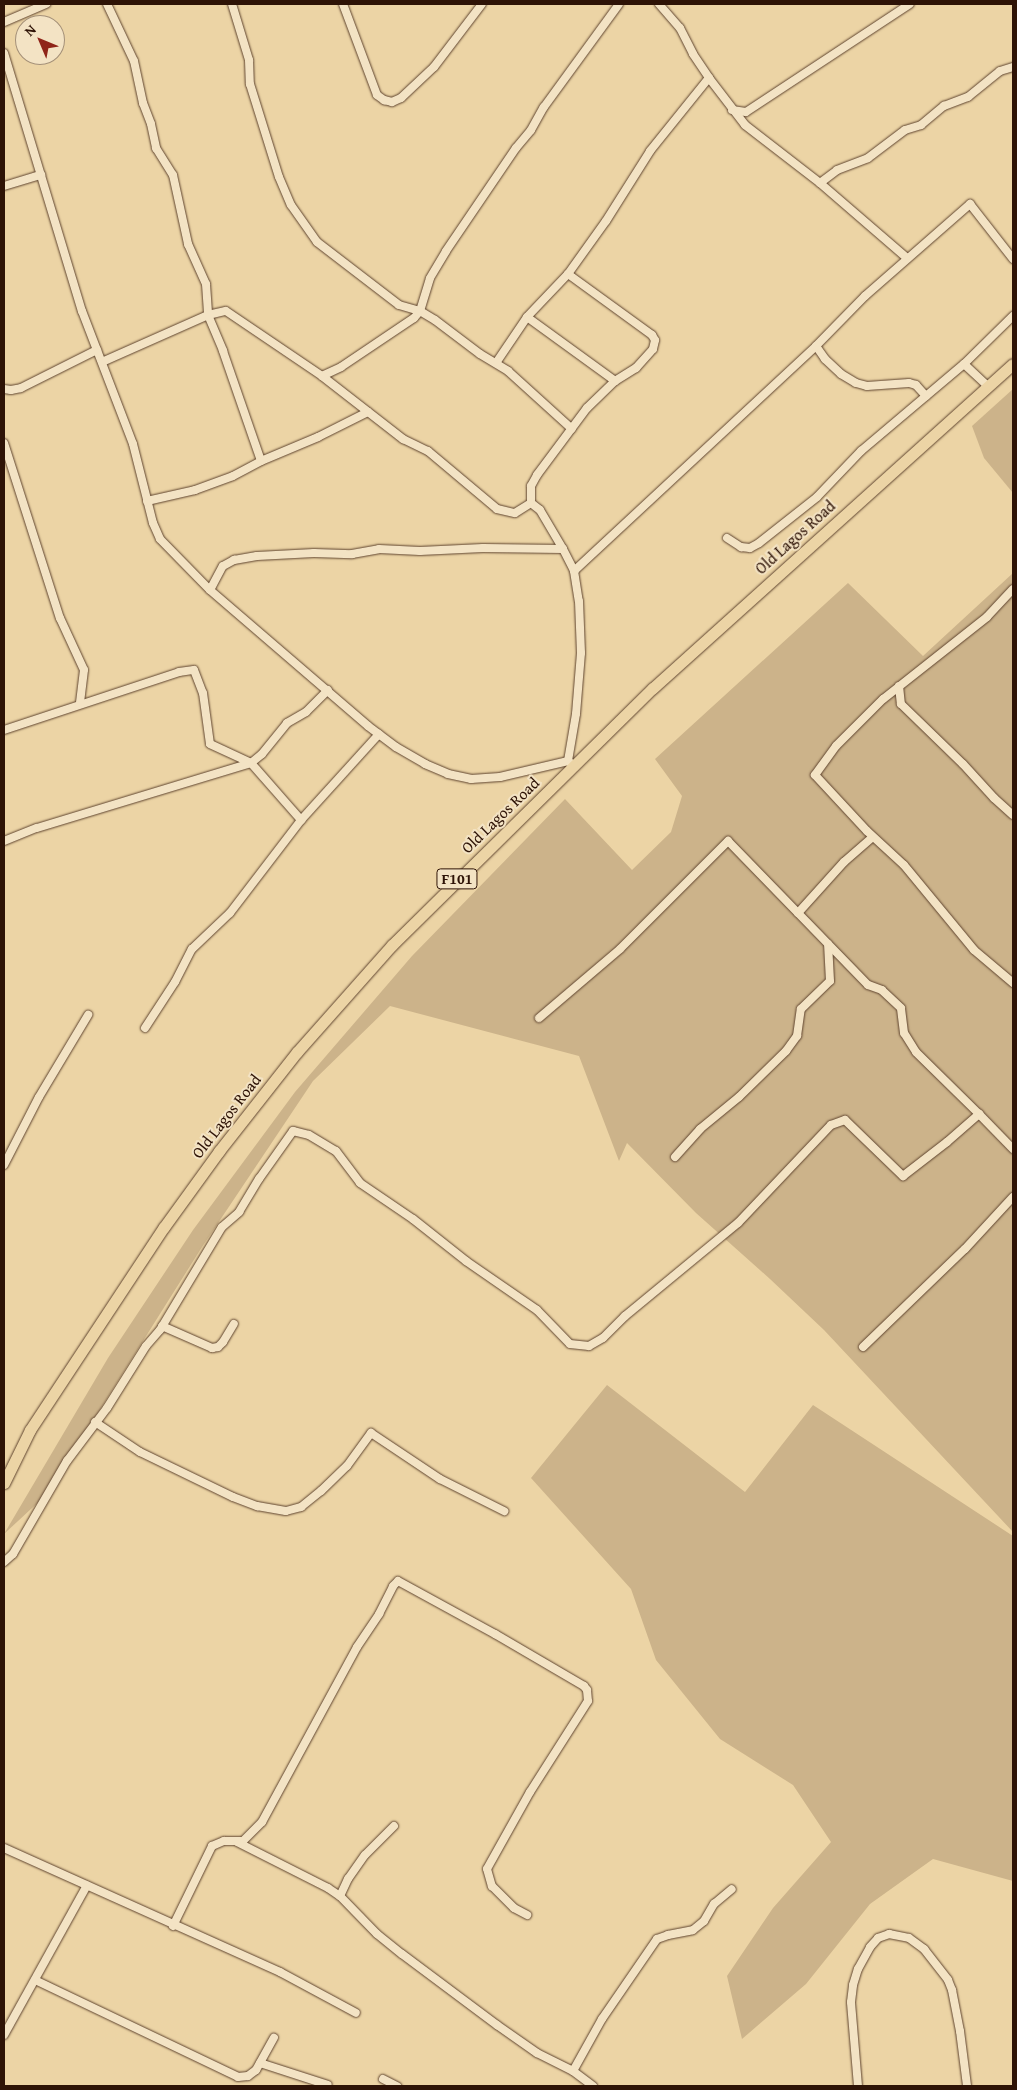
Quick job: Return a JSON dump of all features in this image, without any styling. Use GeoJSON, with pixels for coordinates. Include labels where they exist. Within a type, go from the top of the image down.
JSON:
{"type":"FeatureCollection","features":[{"type":"Feature","properties":{"kind":"main road","name":"Old Lagos Road"},"geometry":{"type":"LineString","coordinates":[[4,1483],[30,1430],[213,1158],[266,1091],[392,945],[530,808],[571,764],[1013,364]]}},
{"type":"Feature","properties":{"kind":"street"},"geometry":{"type":"LineString","coordinates":[[4,22],[46,4]]}},
{"type":"Feature","properties":{"kind":"street"},"geometry":{"type":"LineString","coordinates":[[107,4],[134,61],[143,103],[151,124],[156,148],[173,175],[188,244],[206,284],[208,315],[223,350],[261,461]]}},
{"type":"Feature","properties":{"kind":"street"},"geometry":{"type":"LineString","coordinates":[[232,4],[249,60],[250,84],[274,162],[291,205],[317,242],[399,305],[420,312],[435,320],[480,354],[508,371],[572,429]]}},
{"type":"Feature","properties":{"kind":"street"},"geometry":{"type":"LineString","coordinates":[[343,4],[377,95],[384,100],[392,102],[401,98],[434,67],[482,4]]}},
{"type":"Feature","properties":{"kind":"street"},"geometry":{"type":"LineString","coordinates":[[322,376],[341,367],[420,312],[430,278],[446,252],[516,148],[531,130],[544,107],[619,4]]}},
{"type":"Feature","properties":{"kind":"street"},"geometry":{"type":"LineString","coordinates":[[659,4],[680,28],[693,54],[709,78],[732,110],[746,125],[820,183],[907,258]]}},
{"type":"Feature","properties":{"kind":"street"},"geometry":{"type":"LineString","coordinates":[[732,110],[746,112],[910,4]]}},
{"type":"Feature","properties":{"kind":"street"},"geometry":{"type":"LineString","coordinates":[[4,53],[6,70],[41,175],[82,311],[133,444],[153,523],[160,540],[210,590],[379,734],[396,747],[425,764],[448,774],[471,779],[500,777],[571,764],[581,653],[579,601],[574,571],[540,510],[531,503]]}},
{"type":"Feature","properties":{"kind":"street"},"geometry":{"type":"LineString","coordinates":[[820,183],[837,170],[868,158],[905,130],[921,126],[944,106],[968,97],[1000,71],[1013,67]]}},
{"type":"Feature","properties":{"kind":"street"},"geometry":{"type":"LineString","coordinates":[[496,363],[527,317],[568,274],[606,221],[650,151],[709,78]]}},
{"type":"Feature","properties":{"kind":"street"},"geometry":{"type":"LineString","coordinates":[[4,186],[41,175]]}},
{"type":"Feature","properties":{"kind":"street"},"geometry":{"type":"LineString","coordinates":[[574,571],[816,346],[907,258],[970,204],[1013,260]]}},
{"type":"Feature","properties":{"kind":"street"},"geometry":{"type":"LineString","coordinates":[[531,503],[534,480],[587,408],[615,381],[636,368],[654,349],[655,340],[652,335],[568,274]]}},
{"type":"Feature","properties":{"kind":"street"},"geometry":{"type":"LineString","coordinates":[[102,362],[208,315],[226,311],[322,376],[403,439],[428,451],[497,509],[515,513],[531,503]]}},
{"type":"Feature","properties":{"kind":"street"},"geometry":{"type":"LineString","coordinates":[[726,538],[741,547],[750,548],[759,543],[817,497],[862,451],[920,404],[926,396],[964,364],[1013,316]]}},
{"type":"Feature","properties":{"kind":"street"},"geometry":{"type":"LineString","coordinates":[[527,317],[615,381]]}},
{"type":"Feature","properties":{"kind":"street"},"geometry":{"type":"LineString","coordinates":[[816,346],[825,359],[841,374],[856,383],[867,386],[909,383],[916,385],[926,396]]}},
{"type":"Feature","properties":{"kind":"street"},"geometry":{"type":"LineString","coordinates":[[4,388],[11,390],[21,388],[97,350]]}},
{"type":"Feature","properties":{"kind":"street"},"geometry":{"type":"LineString","coordinates":[[964,364],[989,386]]}},
{"type":"Feature","properties":{"kind":"street"},"geometry":{"type":"LineString","coordinates":[[147,501],[196,490],[233,476],[261,461],[318,437],[368,412]]}},
{"type":"Feature","properties":{"kind":"street"},"geometry":{"type":"LineString","coordinates":[[4,443],[60,618],[84,670],[80,703]]}},
{"type":"Feature","properties":{"kind":"street"},"geometry":{"type":"LineString","coordinates":[[210,590],[223,566],[234,560],[257,556],[314,553],[352,554],[379,549],[420,551],[484,548],[563,549]]}},
{"type":"Feature","properties":{"kind":"street"},"geometry":{"type":"LineString","coordinates":[[1013,590],[987,617],[883,699],[836,746],[815,775],[828,792],[849,809],[873,837],[904,865],[974,950],[1013,983]]}},
{"type":"Feature","properties":{"kind":"street"},"geometry":{"type":"LineString","coordinates":[[4,730],[80,703],[179,672],[194,670],[203,694],[210,744],[251,763],[301,820]]}},
{"type":"Feature","properties":{"kind":"street"},"geometry":{"type":"LineString","coordinates":[[899,686],[901,704],[1013,815]]}},
{"type":"Feature","properties":{"kind":"street"},"geometry":{"type":"LineString","coordinates":[[4,841],[37,828],[251,763],[262,754],[288,723],[306,712],[328,690]]}},
{"type":"Feature","properties":{"kind":"street"},"geometry":{"type":"LineString","coordinates":[[145,1028],[175,982],[192,949],[230,913],[301,820],[379,734]]}},
{"type":"Feature","properties":{"kind":"street"},"geometry":{"type":"LineString","coordinates":[[798,912],[844,862],[873,837]]}},
{"type":"Feature","properties":{"kind":"street"},"geometry":{"type":"LineString","coordinates":[[539,1018],[620,949],[728,841],[868,985],[882,990],[901,1008],[904,1033],[916,1052],[1013,1149]]}},
{"type":"Feature","properties":{"kind":"street"},"geometry":{"type":"LineString","coordinates":[[675,1157],[700,1129],[739,1097],[786,1052],[797,1036],[801,1009],[830,981],[828,944]]}},
{"type":"Feature","properties":{"kind":"street"},"geometry":{"type":"LineString","coordinates":[[4,1165],[39,1097],[88,1015]]}},
{"type":"Feature","properties":{"kind":"street"},"geometry":{"type":"LineString","coordinates":[[4,1562],[13,1554],[66,1461],[162,1326],[222,1227],[239,1212],[259,1179],[293,1131],[310,1135],[336,1151],[360,1183],[413,1219],[466,1261],[537,1310],[570,1344],[589,1346],[602,1338],[625,1316],[738,1223],[832,1125],[845,1120],[903,1176],[979,1114]]}},
{"type":"Feature","properties":{"kind":"street"},"geometry":{"type":"LineString","coordinates":[[863,1347],[965,1249],[1013,1197]]}},
{"type":"Feature","properties":{"kind":"street"},"geometry":{"type":"LineString","coordinates":[[162,1326],[212,1348],[218,1347],[224,1342],[234,1324]]}},
{"type":"Feature","properties":{"kind":"street"},"geometry":{"type":"LineString","coordinates":[[95,1422],[140,1452],[233,1497],[257,1506],[286,1511],[301,1506],[321,1491],[346,1466],[371,1433],[440,1478],[504,1511]]}},
{"type":"Feature","properties":{"kind":"street"},"geometry":{"type":"LineString","coordinates":[[173,1926],[207,1853],[216,1843],[237,1842],[249,1836],[262,1822],[357,1647],[379,1614],[393,1586],[401,1582],[495,1634],[584,1686],[587,1690],[588,1701],[530,1792],[487,1869],[492,1886],[514,1908],[527,1915]]}},
{"type":"Feature","properties":{"kind":"street"},"geometry":{"type":"LineString","coordinates":[[340,1896],[348,1879],[365,1855],[394,1826]]}},
{"type":"Feature","properties":{"kind":"street"},"geometry":{"type":"LineString","coordinates":[[237,1842],[328,1888],[340,1896],[377,1934],[402,1954],[537,2053],[573,2071],[593,2086]]}},
{"type":"Feature","properties":{"kind":"street"},"geometry":{"type":"LineString","coordinates":[[4,1848],[173,1926],[280,1972],[356,2013]]}},
{"type":"Feature","properties":{"kind":"street"},"geometry":{"type":"LineString","coordinates":[[4,2035],[87,1885]]}},
{"type":"Feature","properties":{"kind":"street"},"geometry":{"type":"LineString","coordinates":[[573,2071],[602,2019],[657,1939],[693,1930],[704,1921],[714,1904],[732,1889]]}},
{"type":"Feature","properties":{"kind":"street"},"geometry":{"type":"LineString","coordinates":[[858,2086],[851,2002],[853,1985],[858,1969],[870,1947],[878,1938],[889,1934],[909,1938],[924,1949],[948,1980],[954,1998],[967,2086]]}},
{"type":"Feature","properties":{"kind":"street"},"geometry":{"type":"LineString","coordinates":[[35,1980],[238,2077],[248,2076],[256,2070],[274,2038]]}},
{"type":"Feature","properties":{"kind":"street"},"geometry":{"type":"LineString","coordinates":[[260,2063],[328,2085]]}},
{"type":"Feature","properties":{"kind":"street"},"geometry":{"type":"LineString","coordinates":[[383,2079],[397,2086]]}},
{"type":"Feature","properties":{"kind":"shaded area"},"geometry":{"type":"Polygon","coordinates":[[[1013,389],[1013,493],[984,458],[972,426],[1013,389]]]}},
{"type":"Feature","properties":{"kind":"shaded area"},"geometry":{"type":"Polygon","coordinates":[[[1013,573],[1013,1532],[824,1330],[696,1213],[627,1143],[619,1161],[579,1056],[390,1006],[313,1081],[202,1247],[94,1419],[59,1483],[4,1534],[108,1358],[193,1230],[295,1092],[412,956],[565,799],[632,870],[671,832],[682,796],[655,759],[848,583],[923,656],[1013,573]]]}},
{"type":"Feature","properties":{"kind":"shaded area"},"geometry":{"type":"Polygon","coordinates":[[[607,1385],[745,1492],[813,1405],[1013,1536],[1013,1881],[933,1859],[870,1904],[806,1984],[742,2039],[727,1976],[773,1908],[831,1842],[793,1785],[720,1739],[656,1660],[631,1589],[531,1478],[607,1385]]]}}]}
